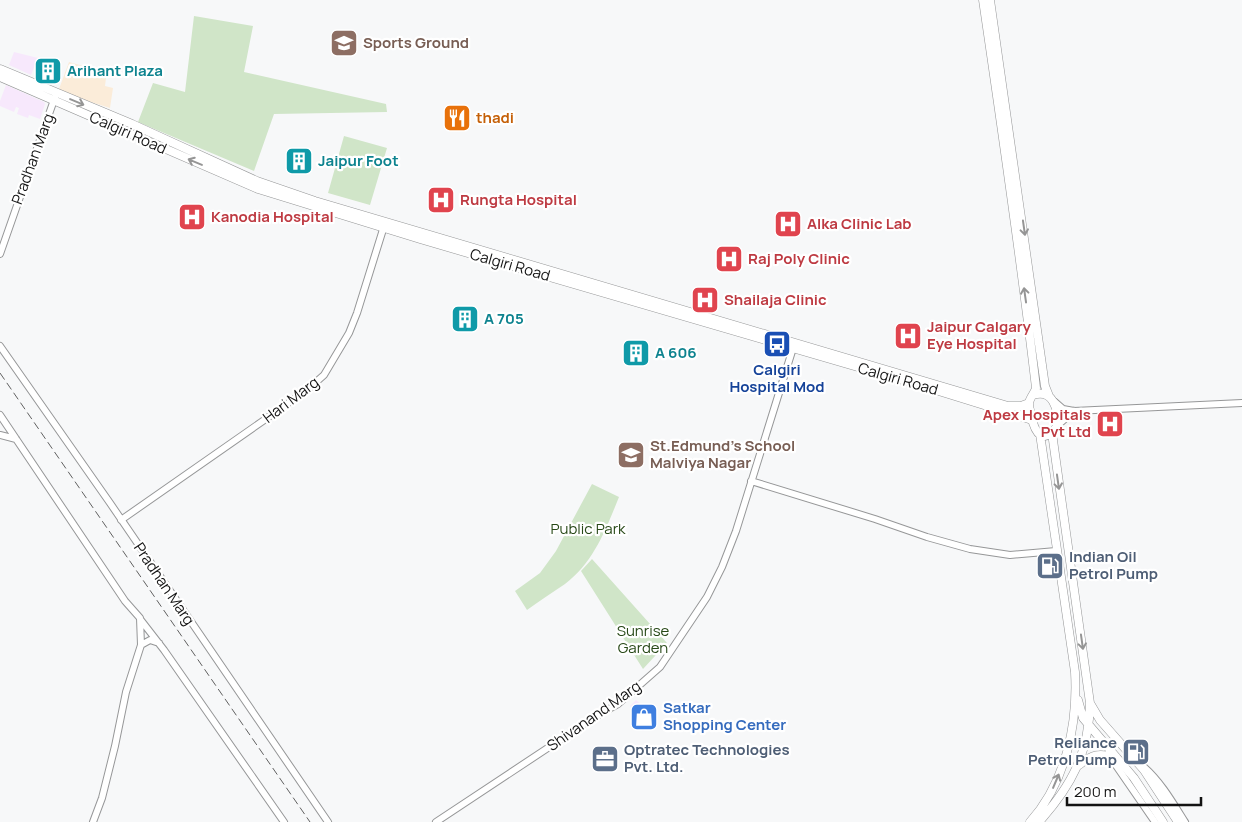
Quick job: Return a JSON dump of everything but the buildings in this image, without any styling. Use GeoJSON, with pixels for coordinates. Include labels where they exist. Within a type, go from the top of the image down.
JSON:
{"type":"FeatureCollection","features":[{"type":"Feature","properties":{"kind":"main road"},"geometry":{"type":"LineString","coordinates":[[983,0],[998,76],[1045,386],[1049,396]]}},
{"type":"Feature","properties":{"kind":"main road"},"geometry":{"type":"LineString","coordinates":[[990,0],[1036,388],[1029,403],[1034,430],[1040,434],[1047,435],[1052,433],[1058,425],[1055,402],[1043,393],[1033,395]]}},
{"type":"Feature","properties":{"kind":"main road","name":"Calgiri Road"},"geometry":{"type":"LineString","coordinates":[[0,69],[24,83],[258,189],[1008,406],[1020,406],[1029,403]]}},
{"type":"Feature","properties":{"kind":"main road","name":"Calgiri Road"},"geometry":{"type":"LineString","coordinates":[[0,77],[24,83]]}},
{"type":"Feature","properties":{"kind":"main road","name":"Calgiri Road"},"geometry":{"type":"LineString","coordinates":[[385,225],[1032,420]]}},
{"type":"Feature","properties":{"kind":"main road"},"geometry":{"type":"LineString","coordinates":[[1039,822],[1065,790],[1078,766],[1086,743],[1090,703],[1052,433]]}},
{"type":"Feature","properties":{"kind":"main road"},"geometry":{"type":"LineString","coordinates":[[1030,822],[1055,784],[1073,726],[1076,690],[1040,434]]}},
{"type":"Feature","properties":{"kind":"main road"},"geometry":{"type":"LineString","coordinates":[[1076,690],[1087,719],[1134,778],[1163,822]]}},
{"type":"Feature","properties":{"kind":"main road"},"geometry":{"type":"LineString","coordinates":[[1090,703],[1100,720],[1142,767],[1178,822]]}},
{"type":"Feature","properties":{"kind":"main road"},"geometry":{"type":"LineString","coordinates":[[1073,726],[1087,719],[1100,720]]}},
{"type":"Feature","properties":{"kind":"main road"},"geometry":{"type":"LineString","coordinates":[[1078,766],[1096,754],[1117,758]]}},
{"type":"Feature","properties":{"kind":"main road"},"geometry":{"type":"LineString","coordinates":[[1134,778],[1142,767]]}},
{"type":"Feature","properties":{"kind":"street","name":"Pradhan Marg"},"geometry":{"type":"LineString","coordinates":[[0,254],[55,97]]}},
{"type":"Feature","properties":{"kind":"street","name":"Hari Marg"},"geometry":{"type":"LineString","coordinates":[[121,520],[307,390],[324,375],[349,334],[385,225]]}},
{"type":"Feature","properties":{"kind":"street","name":"Pradhan Marg"},"geometry":{"type":"LineString","coordinates":[[0,346],[328,822]]}},
{"type":"Feature","properties":{"kind":"street","name":"Shivanand Marg"},"geometry":{"type":"LineString","coordinates":[[436,822],[618,704],[660,667],[707,597],[722,567],[736,531],[793,348]]}},
{"type":"Feature","properties":{"kind":"street"},"geometry":{"type":"LineString","coordinates":[[1055,402],[1063,409],[1074,411],[1242,403]]}},
{"type":"Feature","properties":{"kind":"street"},"geometry":{"type":"LineString","coordinates":[[1058,425],[1074,411]]}},
{"type":"Feature","properties":{"kind":"street"},"geometry":{"type":"LineString","coordinates":[[0,415],[125,601],[160,644],[284,822]]}},
{"type":"Feature","properties":{"kind":"street"},"geometry":{"type":"LineString","coordinates":[[0,435],[16,439]]}},
{"type":"Feature","properties":{"kind":"street"},"geometry":{"type":"LineString","coordinates":[[751,481],[970,549],[1010,555],[1056,551]]}},
{"type":"Feature","properties":{"kind":"street"},"geometry":{"type":"LineString","coordinates":[[93,822],[102,798],[116,746],[126,692],[141,645],[140,618]]}},
{"type":"Feature","properties":{"kind":"street"},"geometry":{"type":"LineString","coordinates":[[141,645],[150,640],[160,644]]}},
{"type":"Feature","properties":{"kind":"street"},"geometry":{"type":"LineString","coordinates":[[1117,758],[1115,764],[1155,822]]}},
{"type":"Feature","properties":{"kind":"street"},"geometry":{"type":"LineString","coordinates":[[1142,767],[1151,773],[1185,822]]}},
{"type":"Feature","properties":{"kind":"shaded area"},"geometry":{"type":"Polygon","coordinates":[[[14,52],[38,58],[31,75],[9,65],[14,52]]]}},
{"type":"Feature","properties":{"kind":"shaded area"},"geometry":{"type":"Polygon","coordinates":[[[69,62],[94,69],[93,75],[106,78],[105,86],[113,88],[110,108],[81,99],[59,89],[69,62]]]}},
{"type":"Feature","properties":{"kind":"shaded area"},"geometry":{"type":"Polygon","coordinates":[[[6,85],[44,102],[40,119],[29,115],[28,118],[17,114],[19,108],[16,107],[14,112],[0,106],[6,85]]]}},
{"type":"Feature","properties":{"kind":"shaded area","name":"Satkar Shopping Center"},"geometry":{"type":"Polygon","coordinates":[[[636,700],[657,718],[643,731],[636,725],[639,723],[631,715],[635,711],[630,706],[636,700]]]}},
{"type":"Feature","properties":{"kind":"green space"},"geometry":{"type":"Polygon","coordinates":[[[194,16],[253,26],[244,72],[386,104],[387,112],[274,114],[254,171],[138,122],[153,83],[185,92],[194,16]]]}},
{"type":"Feature","properties":{"kind":"green space"},"geometry":{"type":"Polygon","coordinates":[[[344,136],[387,148],[370,205],[328,193],[344,136]]]}},
{"type":"Feature","properties":{"kind":"green space","name":"Public Park"},"geometry":{"type":"Polygon","coordinates":[[[592,484],[619,497],[598,544],[584,566],[575,575],[527,610],[515,591],[540,573],[556,551],[592,484]]]}},
{"type":"Feature","properties":{"kind":"green space","name":"Sunrise Garden"},"geometry":{"type":"Polygon","coordinates":[[[592,559],[667,643],[643,669],[581,571],[592,559]]]}},
{"type":"Feature","properties":{"kind":"railway"},"geometry":{"type":"LineString","coordinates":[[0,373],[310,822]]}},
{"type":"Feature","properties":{"kind":"place","name":"Sports Ground"},"geometry":{"type":"Point","coordinates":[344,43]}},
{"type":"Feature","properties":{"kind":"place","name":"Arihant Plaza"},"geometry":{"type":"Point","coordinates":[48,71]}},
{"type":"Feature","properties":{"kind":"place","name":"thadi"},"geometry":{"type":"Point","coordinates":[457,118]}},
{"type":"Feature","properties":{"kind":"place","name":"Jaipur Foot"},"geometry":{"type":"Point","coordinates":[299,161]}},
{"type":"Feature","properties":{"kind":"place","name":"Rungta Hospital"},"geometry":{"type":"Point","coordinates":[441,200]}},
{"type":"Feature","properties":{"kind":"place","name":"Kanodia Hospital"},"geometry":{"type":"Point","coordinates":[192,217]}},
{"type":"Feature","properties":{"kind":"place","name":"Alka Clinic Lab"},"geometry":{"type":"Point","coordinates":[788,224]}},
{"type":"Feature","properties":{"kind":"place","name":"Raj Poly Clinic"},"geometry":{"type":"Point","coordinates":[729,259]}},
{"type":"Feature","properties":{"kind":"place","name":"Shailaja Clinic"},"geometry":{"type":"Point","coordinates":[705,300]}},
{"type":"Feature","properties":{"kind":"place","name":"A 705"},"geometry":{"type":"Point","coordinates":[465,319]}},
{"type":"Feature","properties":{"kind":"place","name":"Jaipur Calgary Eye Hospital"},"geometry":{"type":"Point","coordinates":[908,336]}},
{"type":"Feature","properties":{"kind":"place","name":"Calgiri Hospital Mod"},"geometry":{"type":"Point","coordinates":[777,344]}},
{"type":"Feature","properties":{"kind":"place","name":"A 606"},"geometry":{"type":"Point","coordinates":[636,353]}},
{"type":"Feature","properties":{"kind":"place","name":"Apex Hospitals Pvt Ltd"},"geometry":{"type":"Point","coordinates":[1110,424]}},
{"type":"Feature","properties":{"kind":"place","name":"St.Edmund’s School Malviya Nagar"},"geometry":{"type":"Point","coordinates":[631,455]}},
{"type":"Feature","properties":{"kind":"place","name":"Indian Oil Petrol Pump"},"geometry":{"type":"Point","coordinates":[1050,566]}},
{"type":"Feature","properties":{"kind":"place","name":"Satkar Shopping Center"},"geometry":{"type":"Point","coordinates":[644,717]}},
{"type":"Feature","properties":{"kind":"place","name":"Reliance Petrol Pump"},"geometry":{"type":"Point","coordinates":[1136,752]}},
{"type":"Feature","properties":{"kind":"place","name":"Optratec Technologies Pvt. Ltd."},"geometry":{"type":"Point","coordinates":[605,759]}}]}
